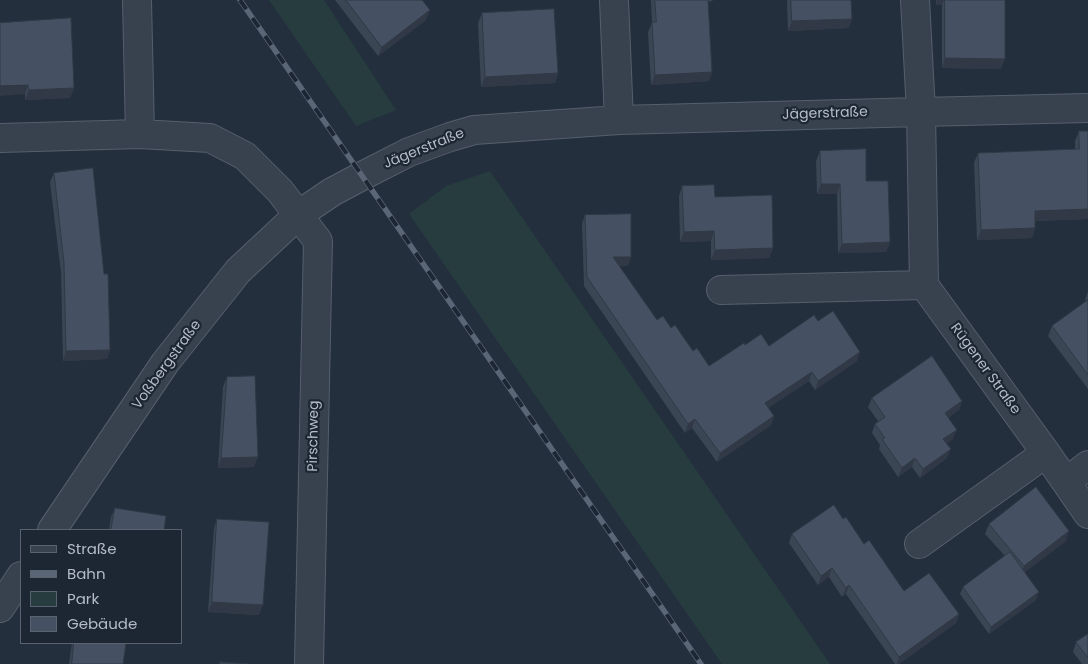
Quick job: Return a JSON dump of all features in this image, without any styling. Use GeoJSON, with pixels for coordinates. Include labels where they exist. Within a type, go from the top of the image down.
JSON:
{"type":"FeatureCollection","features":[{"type":"Feature","properties":{"kind":"street"},"geometry":{"type":"LineString","coordinates":[[136,0],[140,134]]}},
{"type":"Feature","properties":{"kind":"street"},"geometry":{"type":"LineString","coordinates":[[614,0],[619,120]]}},
{"type":"Feature","properties":{"kind":"street"},"geometry":{"type":"LineString","coordinates":[[720,290],[924,285],[921,112],[915,0]]}},
{"type":"Feature","properties":{"kind":"street","name":"Jägerstraße"},"geometry":{"type":"LineString","coordinates":[[298,214],[332,192],[409,152],[450,136],[474,130],[619,120],[1088,108]]}},
{"type":"Feature","properties":{"kind":"street"},"geometry":{"type":"LineString","coordinates":[[0,138],[140,134],[210,138],[245,156],[280,191],[298,214]]}},
{"type":"Feature","properties":{"kind":"street","name":"Voßbergstraße"},"geometry":{"type":"LineString","coordinates":[[53,529],[165,363],[238,271],[298,214]]}},
{"type":"Feature","properties":{"kind":"street","name":"Pirschweg"},"geometry":{"type":"LineString","coordinates":[[298,214],[318,241],[309,664]]}},
{"type":"Feature","properties":{"kind":"street","name":"Rügener Straße"},"geometry":{"type":"LineString","coordinates":[[924,285],[1088,514]]}},
{"type":"Feature","properties":{"kind":"street"},"geometry":{"type":"LineString","coordinates":[[919,544],[1046,453]]}},
{"type":"Feature","properties":{"kind":"street"},"geometry":{"type":"LineString","coordinates":[[1066,482],[1088,465]]}},
{"type":"Feature","properties":{"kind":"street"},"geometry":{"type":"LineString","coordinates":[[0,608],[20,578]]}},
{"type":"Feature","properties":{"kind":"green space"},"geometry":{"type":"Polygon","coordinates":[[[269,0],[324,0],[396,110],[356,126],[269,0]]]}},
{"type":"Feature","properties":{"kind":"green space"},"geometry":{"type":"Polygon","coordinates":[[[490,171],[830,664],[722,664],[409,214],[446,186],[490,171]]]}},
{"type":"Feature","properties":{"kind":"building"},"geometry":{"type":"Polygon","coordinates":[[[346,0],[422,0],[430,10],[382,47],[346,0]]]}},
{"type":"Feature","properties":{"kind":"building"},"geometry":{"type":"Polygon","coordinates":[[[655,0],[708,0],[712,72],[655,75],[652,22],[656,22],[655,0]]]}},
{"type":"Feature","properties":{"kind":"building"},"geometry":{"type":"Polygon","coordinates":[[[791,0],[851,0],[852,19],[792,21],[791,0]]]}},
{"type":"Feature","properties":{"kind":"building"},"geometry":{"type":"Polygon","coordinates":[[[945,0],[1005,0],[1005,59],[945,58],[945,0]]]}},
{"type":"Feature","properties":{"kind":"building"},"geometry":{"type":"Polygon","coordinates":[[[554,9],[558,73],[485,77],[482,13],[554,9]]]}},
{"type":"Feature","properties":{"kind":"building"},"geometry":{"type":"Polygon","coordinates":[[[71,18],[74,88],[29,90],[28,85],[0,86],[0,23],[71,18]]]}},
{"type":"Feature","properties":{"kind":"building"},"geometry":{"type":"Polygon","coordinates":[[[1079,131],[1088,131],[1088,209],[1035,211],[1035,228],[981,230],[978,153],[1079,149],[1079,131]]]}},
{"type":"Feature","properties":{"kind":"building"},"geometry":{"type":"Polygon","coordinates":[[[866,149],[866,181],[888,181],[890,242],[842,244],[840,184],[821,184],[820,151],[866,149]]]}},
{"type":"Feature","properties":{"kind":"building"},"geometry":{"type":"Polygon","coordinates":[[[93,168],[104,274],[108,274],[110,350],[66,351],[64,263],[54,173],[93,168]]]}},
{"type":"Feature","properties":{"kind":"building"},"geometry":{"type":"Polygon","coordinates":[[[714,185],[715,197],[772,195],[773,248],[715,250],[714,231],[684,232],[682,186],[714,185]]]}},
{"type":"Feature","properties":{"kind":"building"},"geometry":{"type":"Polygon","coordinates":[[[631,214],[631,257],[613,257],[657,320],[663,316],[671,328],[675,325],[693,351],[697,348],[709,366],[761,334],[769,346],[814,315],[818,321],[833,311],[860,352],[818,381],[812,372],[765,403],[774,416],[720,453],[695,419],[688,424],[587,277],[585,215],[631,214]]]}},
{"type":"Feature","properties":{"kind":"building"},"geometry":{"type":"Polygon","coordinates":[[[1088,300],[1088,375],[1052,326],[1088,300]]]}},
{"type":"Feature","properties":{"kind":"building"},"geometry":{"type":"Polygon","coordinates":[[[932,356],[962,401],[945,413],[957,430],[943,439],[951,449],[923,469],[915,458],[902,468],[882,439],[885,438],[875,424],[885,417],[872,398],[932,356]]]}},
{"type":"Feature","properties":{"kind":"building"},"geometry":{"type":"Polygon","coordinates":[[[255,376],[258,457],[221,458],[227,377],[255,376]]]}},
{"type":"Feature","properties":{"kind":"building"},"geometry":{"type":"Polygon","coordinates":[[[1036,487],[1069,531],[1024,566],[989,524],[1036,487]]]}},
{"type":"Feature","properties":{"kind":"building"},"geometry":{"type":"Polygon","coordinates":[[[834,505],[843,519],[846,517],[864,544],[869,540],[904,591],[929,573],[959,614],[899,657],[849,585],[846,588],[832,568],[821,576],[792,534],[834,505]]]}},
{"type":"Feature","properties":{"kind":"building"},"geometry":{"type":"Polygon","coordinates":[[[115,508],[166,516],[164,529],[111,529],[115,508]]]}},
{"type":"Feature","properties":{"kind":"building"},"geometry":{"type":"Polygon","coordinates":[[[217,519],[269,522],[263,605],[212,602],[217,519]]]}},
{"type":"Feature","properties":{"kind":"building"},"geometry":{"type":"Polygon","coordinates":[[[1010,552],[1039,592],[991,627],[963,587],[1010,552]]]}},
{"type":"Feature","properties":{"kind":"building"},"geometry":{"type":"Polygon","coordinates":[[[1088,634],[1088,658],[1076,642],[1088,634]]]}},
{"type":"Feature","properties":{"kind":"building"},"geometry":{"type":"Polygon","coordinates":[[[74,644],[126,644],[123,664],[72,664],[74,644]]]}},
{"type":"Feature","properties":{"kind":"building"},"geometry":{"type":"Polygon","coordinates":[[[220,662],[249,664],[220,664],[220,662]]]}},
{"type":"Feature","properties":{"kind":"railway"},"geometry":{"type":"LineString","coordinates":[[240,0],[701,664]]}}]}
